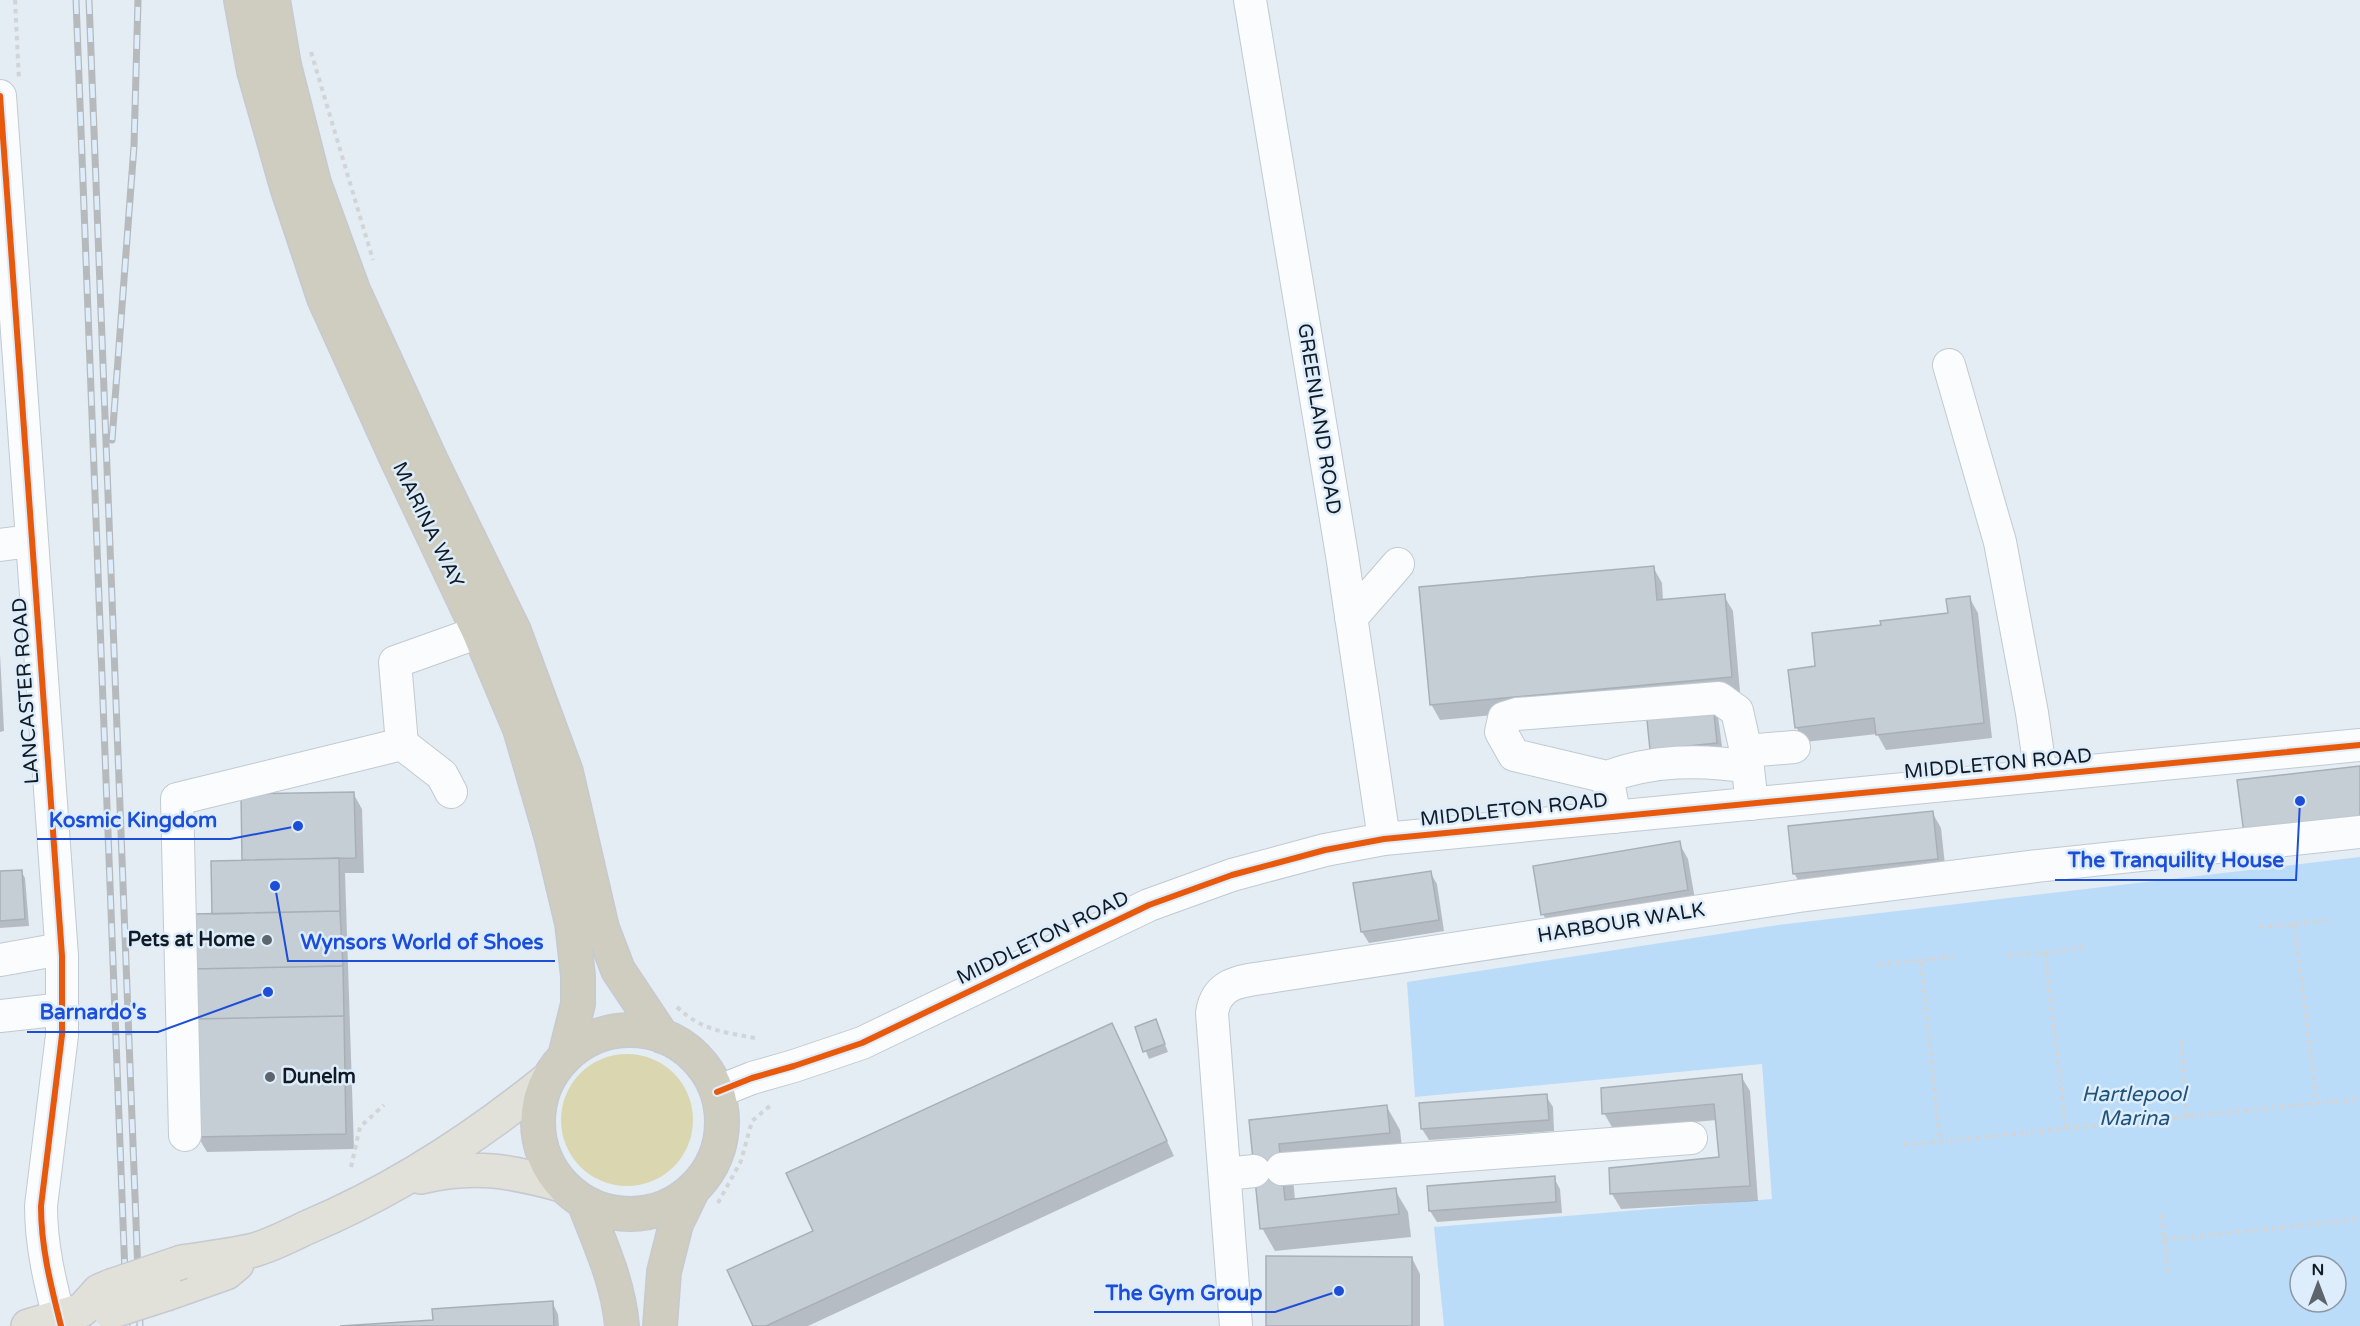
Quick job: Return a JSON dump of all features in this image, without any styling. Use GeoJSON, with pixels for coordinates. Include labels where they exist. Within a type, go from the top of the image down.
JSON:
{"type":"FeatureCollection","features":[{"type":"Feature","properties":{"kind":"highway","name":"MARINA WAY"},"geometry":{"type":"LineString","coordinates":[[241,0],[254,71],[287,187],[324,298],[479,632],[520,729],[552,839],[572,923],[578,976],[578,1004],[557,1068]]}},
{"type":"Feature","properties":{"kind":"highway","name":"MARINA WAY"},"geometry":{"type":"LineString","coordinates":[[273,0],[284,65],[314,183],[353,290],[432,463],[514,631],[566,772],[602,928],[618,970],[662,1036]]}},
{"type":"Feature","properties":{"kind":"highway"},"geometry":{"type":"LineString","coordinates":[[622,1326],[608,1260],[573,1194],[546,1162],[538,1134],[539,1106],[557,1068],[586,1041],[611,1032],[637,1031],[662,1036],[686,1049],[705,1069],[717,1092],[722,1118],[719,1144],[709,1169],[704,1198],[676,1224],[664,1272],[660,1326]]}},
{"type":"Feature","properties":{"kind":"highway"},"geometry":{"type":"LineString","coordinates":[[573,1194],[612,1213],[641,1214],[704,1198]]}},
{"type":"Feature","properties":{"kind":"main road"},"geometry":{"type":"LineString","coordinates":[[85,1311],[182,1262],[255,1250],[329,1218],[399,1182],[451,1152],[497,1120],[557,1068]]}},
{"type":"Feature","properties":{"kind":"main road"},"geometry":{"type":"LineString","coordinates":[[399,1182],[438,1173],[478,1168],[529,1176],[573,1194]]}},
{"type":"Feature","properties":{"kind":"main road"},"geometry":{"type":"LineString","coordinates":[[28,1326],[169,1293],[226,1273],[255,1250]]}},
{"type":"Feature","properties":{"kind":"street","name":"GREENLAND ROAD"},"geometry":{"type":"LineString","coordinates":[[1250,0],[1351,618],[1384,839]]}},
{"type":"Feature","properties":{"kind":"street","name":"LANCASTER ROAD"},"geometry":{"type":"LineString","coordinates":[[0,96],[7,256],[61,949],[63,1009],[57,1087],[41,1206],[41,1233],[45,1264],[85,1311]]}},
{"type":"Feature","properties":{"kind":"street"},"geometry":{"type":"LineString","coordinates":[[1949,365],[2000,542],[2032,713],[2041,776]]}},
{"type":"Feature","properties":{"kind":"street"},"geometry":{"type":"LineString","coordinates":[[0,544],[31,541]]}},
{"type":"Feature","properties":{"kind":"street"},"geometry":{"type":"LineString","coordinates":[[1351,618],[1398,564]]}},
{"type":"Feature","properties":{"kind":"street"},"geometry":{"type":"LineString","coordinates":[[451,792],[442,775],[402,744],[395,662],[479,632]]}},
{"type":"Feature","properties":{"kind":"street"},"geometry":{"type":"LineString","coordinates":[[1752,804],[1747,759],[1737,711],[1719,698],[1517,714],[1504,718],[1501,732],[1514,755],[1607,777],[1647,766],[1747,759],[1794,747]]}},
{"type":"Feature","properties":{"kind":"street"},"geometry":{"type":"LineString","coordinates":[[186,1135],[177,799],[402,744]]}},
{"type":"Feature","properties":{"kind":"street","name":"MIDDLETON ROAD"},"geometry":{"type":"LineString","coordinates":[[717,1092],[752,1078],[862,1042],[1149,905],[1232,875],[1325,850],[1384,839],[2360,746]]}},
{"type":"Feature","properties":{"kind":"street"},"geometry":{"type":"LineString","coordinates":[[1607,777],[1615,817]]}},
{"type":"Feature","properties":{"kind":"street","name":"HARBOUR WALK"},"geometry":{"type":"LineString","coordinates":[[1236,1326],[1254,1171],[1212,1013],[1214,1001],[1223,989],[1252,980],[1464,934],[1764,888],[2037,866],[2360,832]]}},
{"type":"Feature","properties":{"kind":"street"},"geometry":{"type":"LineString","coordinates":[[0,960],[61,949]]}},
{"type":"Feature","properties":{"kind":"street"},"geometry":{"type":"LineString","coordinates":[[0,1016],[63,1009]]}},
{"type":"Feature","properties":{"kind":"street"},"geometry":{"type":"LineString","coordinates":[[1254,1171],[1691,1138]]}},
{"type":"Feature","properties":{"kind":"path"},"geometry":{"type":"LineString","coordinates":[[309,45],[373,261]]}},
{"type":"Feature","properties":{"kind":"path"},"geometry":{"type":"LineString","coordinates":[[2259,927],[2332,920]]}},
{"type":"Feature","properties":{"kind":"path"},"geometry":{"type":"LineString","coordinates":[[2294,924],[2317,1104]]}},
{"type":"Feature","properties":{"kind":"path"},"geometry":{"type":"LineString","coordinates":[[2008,955],[2045,953],[2084,947]]}},
{"type":"Feature","properties":{"kind":"path"},"geometry":{"type":"LineString","coordinates":[[2045,953],[2066,1129]]}},
{"type":"Feature","properties":{"kind":"path"},"geometry":{"type":"LineString","coordinates":[[1878,965],[1921,962],[1958,956]]}},
{"type":"Feature","properties":{"kind":"path"},"geometry":{"type":"LineString","coordinates":[[1921,962],[1940,1141]]}},
{"type":"Feature","properties":{"kind":"path"},"geometry":{"type":"LineString","coordinates":[[671,1001],[687,1017],[711,1030],[754,1038]]}},
{"type":"Feature","properties":{"kind":"path"},"geometry":{"type":"LineString","coordinates":[[2181,1041],[2187,1117]]}},
{"type":"Feature","properties":{"kind":"path"},"geometry":{"type":"LineString","coordinates":[[1904,1145],[2360,1099]]}},
{"type":"Feature","properties":{"kind":"path"},"geometry":{"type":"LineString","coordinates":[[351,1167],[360,1126],[384,1105]]}},
{"type":"Feature","properties":{"kind":"path"},"geometry":{"type":"LineString","coordinates":[[704,1198],[741,1161],[752,1121],[771,1105]]}},
{"type":"Feature","properties":{"kind":"path"},"geometry":{"type":"LineString","coordinates":[[2161,1214],[2168,1274]]}},
{"type":"Feature","properties":{"kind":"path"},"geometry":{"type":"LineString","coordinates":[[2164,1240],[2360,1219]]}},
{"type":"Feature","properties":{"kind":"shaded area"},"geometry":{"type":"Polygon","coordinates":[[[627,1054],[652,1059],[674,1073],[688,1095],[693,1120],[688,1145],[674,1167],[652,1181],[627,1186],[602,1181],[580,1167],[566,1145],[561,1120],[566,1095],[580,1073],[602,1059],[627,1054]]]}},
{"type":"Feature","properties":{"kind":"water","name":"Hartlepool Marina"},"geometry":{"type":"Polygon","coordinates":[[[2360,857],[2360,1326],[1444,1326],[1434,1227],[1772,1199],[1762,1064],[1415,1097],[1407,982],[1778,925],[2360,857]]]}},
{"type":"Feature","properties":{"kind":"building"},"geometry":{"type":"Polygon","coordinates":[[[1654,566],[1657,600],[1725,594],[1732,677],[1430,705],[1419,587],[1654,566]]]}},
{"type":"Feature","properties":{"kind":"building"},"geometry":{"type":"Polygon","coordinates":[[[1970,596],[1984,723],[1876,735],[1874,718],[1795,728],[1788,670],[1815,666],[1812,633],[1881,625],[1880,621],[1948,613],[1946,599],[1970,596]]]}},
{"type":"Feature","properties":{"kind":"building"},"geometry":{"type":"Polygon","coordinates":[[[1713,703],[1717,743],[1650,750],[1646,710],[1713,703]]]}},
{"type":"Feature","properties":{"kind":"building"},"geometry":{"type":"Polygon","coordinates":[[[2360,766],[2360,821],[2244,834],[2237,780],[2360,766]]]}},
{"type":"Feature","properties":{"kind":"building"},"geometry":{"type":"Polygon","coordinates":[[[354,792],[356,858],[242,860],[241,794],[354,792]]]}},
{"type":"Feature","properties":{"kind":"building"},"geometry":{"type":"Polygon","coordinates":[[[1933,811],[1938,859],[1793,874],[1788,826],[1933,811]]]}},
{"type":"Feature","properties":{"kind":"building"},"geometry":{"type":"Polygon","coordinates":[[[1680,841],[1688,890],[1541,915],[1533,866],[1680,841]]]}},
{"type":"Feature","properties":{"kind":"building"},"geometry":{"type":"Polygon","coordinates":[[[339,858],[340,911],[212,914],[211,861],[339,858]]]}},
{"type":"Feature","properties":{"kind":"building"},"geometry":{"type":"Polygon","coordinates":[[[22,870],[25,919],[0,921],[0,871],[22,870]]]}},
{"type":"Feature","properties":{"kind":"building"},"geometry":{"type":"Polygon","coordinates":[[[1431,871],[1439,920],[1361,932],[1353,883],[1431,871]]]}},
{"type":"Feature","properties":{"kind":"building","name":"Pets at Home"},"geometry":{"type":"Polygon","coordinates":[[[340,911],[343,966],[192,969],[192,914],[340,911]]]}},
{"type":"Feature","properties":{"kind":"building"},"geometry":{"type":"Polygon","coordinates":[[[343,966],[344,1016],[194,1019],[192,969],[343,966]]]}},
{"type":"Feature","properties":{"kind":"building","name":"Dunelm"},"geometry":{"type":"Polygon","coordinates":[[[344,1016],[346,1134],[196,1137],[194,1019],[344,1016]]]}},
{"type":"Feature","properties":{"kind":"building"},"geometry":{"type":"Polygon","coordinates":[[[1156,1019],[1165,1044],[1143,1052],[1135,1027],[1156,1019]]]}},
{"type":"Feature","properties":{"kind":"building"},"geometry":{"type":"Polygon","coordinates":[[[1112,1023],[1167,1141],[766,1326],[753,1326],[727,1270],[813,1231],[786,1173],[1112,1023]]]}},
{"type":"Feature","properties":{"kind":"building"},"geometry":{"type":"Polygon","coordinates":[[[1742,1074],[1750,1186],[1610,1194],[1609,1168],[1719,1157],[1714,1104],[1602,1114],[1601,1088],[1742,1074]]]}},
{"type":"Feature","properties":{"kind":"building"},"geometry":{"type":"Polygon","coordinates":[[[1547,1094],[1549,1120],[1421,1129],[1419,1103],[1547,1094]]]}},
{"type":"Feature","properties":{"kind":"building"},"geometry":{"type":"Polygon","coordinates":[[[1387,1105],[1390,1133],[1279,1144],[1285,1200],[1396,1188],[1399,1214],[1260,1229],[1249,1120],[1387,1105]]]}},
{"type":"Feature","properties":{"kind":"building"},"geometry":{"type":"Polygon","coordinates":[[[1555,1176],[1556,1202],[1429,1211],[1427,1186],[1555,1176]]]}},
{"type":"Feature","properties":{"kind":"building"},"geometry":{"type":"Polygon","coordinates":[[[1266,1256],[1412,1257],[1412,1326],[1266,1326],[1266,1256]]]}},
{"type":"Feature","properties":{"kind":"building"},"geometry":{"type":"Polygon","coordinates":[[[553,1301],[554,1326],[340,1326],[433,1320],[432,1309],[553,1301]]]}},
{"type":"Feature","properties":{"kind":"railway"},"geometry":{"type":"LineString","coordinates":[[76,0],[127,1326]]}},
{"type":"Feature","properties":{"kind":"railway"},"geometry":{"type":"LineString","coordinates":[[89,0],[140,1326]]}},
{"type":"Feature","properties":{"kind":"railway"},"geometry":{"type":"LineString","coordinates":[[112,440],[134,146],[138,0]]}},
{"type":"Feature","properties":{"kind":"cycle path"},"geometry":{"type":"LineString","coordinates":[[0,96],[62,956],[62,1035],[41,1206],[45,1252],[61,1326]]}},
{"type":"Feature","properties":{"kind":"cycle path"},"geometry":{"type":"LineString","coordinates":[[717,1092],[752,1078],[862,1043],[1149,905],[1232,875],[1325,850],[1384,839],[2360,745]]}},
{"type":"Feature","properties":{"kind":"place","name":"The Tranquility House"},"geometry":{"type":"Point","coordinates":[2300,801]}},
{"type":"Feature","properties":{"kind":"place","name":"Kosmic Kingdom"},"geometry":{"type":"Point","coordinates":[298,826]}},
{"type":"Feature","properties":{"kind":"place","name":"Wynsors World of Shoes"},"geometry":{"type":"Point","coordinates":[275,886]}},
{"type":"Feature","properties":{"kind":"place","name":"Pets at Home"},"geometry":{"type":"Point","coordinates":[267,940]}},
{"type":"Feature","properties":{"kind":"place","name":"Barnardo's"},"geometry":{"type":"Point","coordinates":[268,992]}},
{"type":"Feature","properties":{"kind":"place","name":"Dunelm"},"geometry":{"type":"Point","coordinates":[270,1077]}},
{"type":"Feature","properties":{"kind":"place","name":"The Gym Group"},"geometry":{"type":"Point","coordinates":[1339,1291]}}]}
